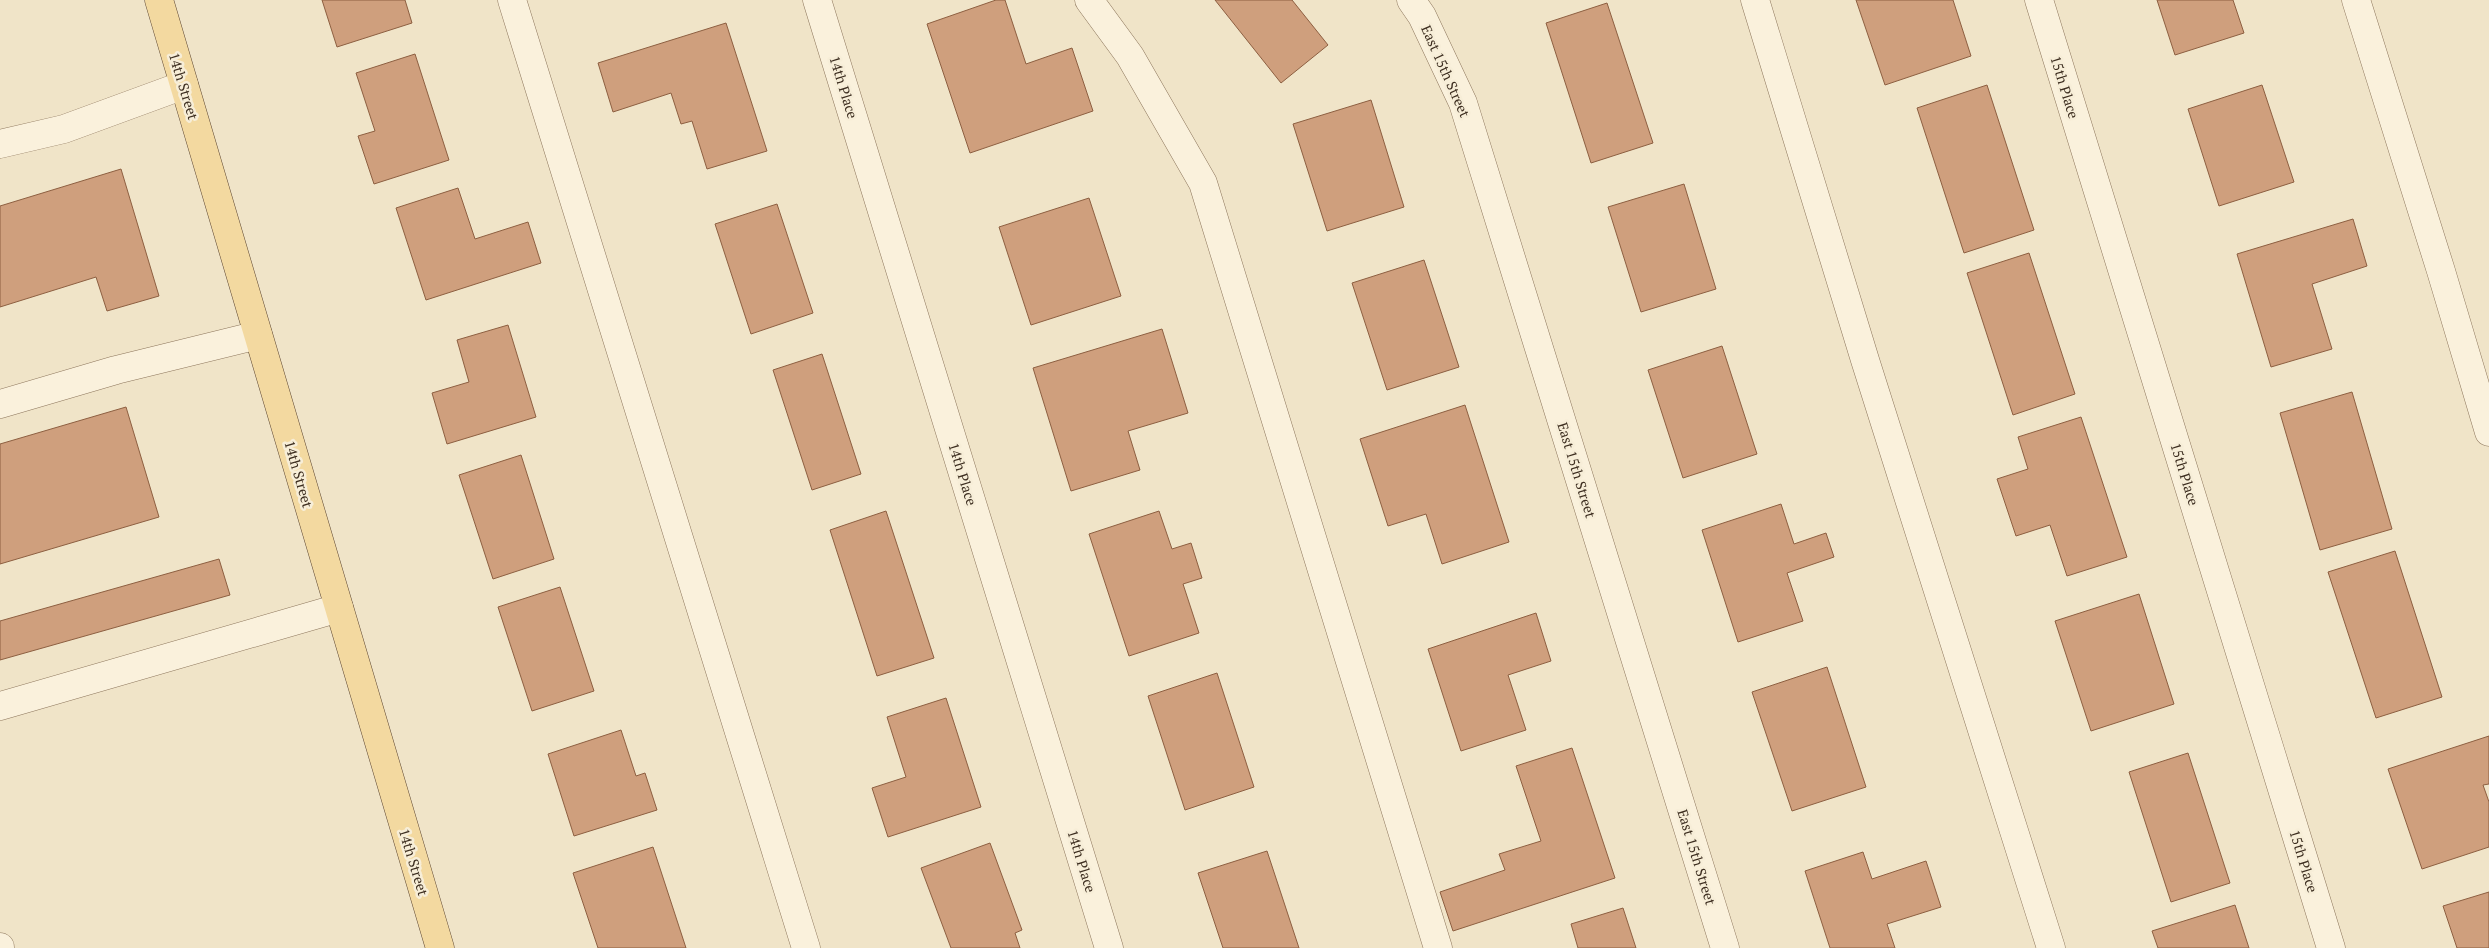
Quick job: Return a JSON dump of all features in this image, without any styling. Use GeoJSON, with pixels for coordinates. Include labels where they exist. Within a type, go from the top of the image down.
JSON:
{"type":"FeatureCollection","features":[{"type":"Feature","properties":{"kind":"main road","name":"14th Street"},"geometry":{"type":"LineString","coordinates":[[159,0],[440,948]]}},
{"type":"Feature","properties":{"kind":"street"},"geometry":{"type":"LineString","coordinates":[[512,0],[806,948]]}},
{"type":"Feature","properties":{"kind":"street","name":"14th Place"},"geometry":{"type":"LineString","coordinates":[[817,0],[1109,948]]}},
{"type":"Feature","properties":{"kind":"street"},"geometry":{"type":"LineString","coordinates":[[1089,0],[1130,56],[1202,183],[1438,948]]}},
{"type":"Feature","properties":{"kind":"street","name":"East 15th Street"},"geometry":{"type":"LineString","coordinates":[[1411,0],[1422,16],[1463,103],[1725,948]]}},
{"type":"Feature","properties":{"kind":"street"},"geometry":{"type":"LineString","coordinates":[[1755,0],[1865,360],[2051,948]]}},
{"type":"Feature","properties":{"kind":"street","name":"15th Place"},"geometry":{"type":"LineString","coordinates":[[2039,0],[2331,948]]}},
{"type":"Feature","properties":{"kind":"street"},"geometry":{"type":"LineString","coordinates":[[2356,0],[2489,432]]}},
{"type":"Feature","properties":{"kind":"street"},"geometry":{"type":"LineString","coordinates":[[0,144],[64,129],[184,85]]}},
{"type":"Feature","properties":{"kind":"street"},"geometry":{"type":"LineString","coordinates":[[0,404],[116,370],[258,335]]}},
{"type":"Feature","properties":{"kind":"street"},"geometry":{"type":"LineString","coordinates":[[0,706],[339,608]]}},
{"type":"Feature","properties":{"kind":"building"},"geometry":{"type":"Polygon","coordinates":[[[322,0],[405,0],[412,23],[337,47],[322,0]]]}},
{"type":"Feature","properties":{"kind":"building"},"geometry":{"type":"Polygon","coordinates":[[[996,0],[1005,0],[1026,64],[1072,48],[1093,111],[970,153],[927,24],[996,0]]]}},
{"type":"Feature","properties":{"kind":"building"},"geometry":{"type":"Polygon","coordinates":[[[1215,0],[1292,0],[1328,45],[1281,83],[1215,0]]]}},
{"type":"Feature","properties":{"kind":"building"},"geometry":{"type":"Polygon","coordinates":[[[1856,0],[1953,0],[1971,56],[1885,85],[1856,0]]]}},
{"type":"Feature","properties":{"kind":"building"},"geometry":{"type":"Polygon","coordinates":[[[2157,0],[2233,0],[2244,33],[2175,55],[2157,0]]]}},
{"type":"Feature","properties":{"kind":"building"},"geometry":{"type":"Polygon","coordinates":[[[1607,3],[1653,143],[1591,163],[1546,23],[1607,3]]]}},
{"type":"Feature","properties":{"kind":"building"},"geometry":{"type":"Polygon","coordinates":[[[726,23],[767,151],[707,169],[692,121],[681,124],[671,93],[613,112],[598,63],[726,23]]]}},
{"type":"Feature","properties":{"kind":"building"},"geometry":{"type":"Polygon","coordinates":[[[415,54],[449,160],[374,184],[358,136],[375,131],[356,73],[415,54]]]}},
{"type":"Feature","properties":{"kind":"building"},"geometry":{"type":"Polygon","coordinates":[[[1987,85],[2034,230],[1964,253],[1917,108],[1987,85]]]}},
{"type":"Feature","properties":{"kind":"building"},"geometry":{"type":"Polygon","coordinates":[[[2262,85],[2294,182],[2219,206],[2188,109],[2262,85]]]}},
{"type":"Feature","properties":{"kind":"building"},"geometry":{"type":"Polygon","coordinates":[[[1371,100],[1404,207],[1327,231],[1293,124],[1371,100]]]}},
{"type":"Feature","properties":{"kind":"building"},"geometry":{"type":"Polygon","coordinates":[[[121,169],[159,296],[107,311],[96,277],[0,307],[0,206],[121,169]]]}},
{"type":"Feature","properties":{"kind":"building"},"geometry":{"type":"Polygon","coordinates":[[[1684,184],[1716,289],[1641,312],[1608,207],[1684,184]]]}},
{"type":"Feature","properties":{"kind":"building"},"geometry":{"type":"Polygon","coordinates":[[[458,188],[475,239],[528,222],[541,263],[426,300],[396,208],[458,188]]]}},
{"type":"Feature","properties":{"kind":"building"},"geometry":{"type":"Polygon","coordinates":[[[1089,198],[1121,296],[1031,325],[999,227],[1089,198]]]}},
{"type":"Feature","properties":{"kind":"building"},"geometry":{"type":"Polygon","coordinates":[[[777,204],[813,313],[751,334],[715,224],[777,204]]]}},
{"type":"Feature","properties":{"kind":"building"},"geometry":{"type":"Polygon","coordinates":[[[2353,219],[2367,266],[2312,284],[2332,349],[2271,367],[2237,254],[2353,219]]]}},
{"type":"Feature","properties":{"kind":"building"},"geometry":{"type":"Polygon","coordinates":[[[2029,253],[2075,394],[2013,415],[1967,273],[2029,253]]]}},
{"type":"Feature","properties":{"kind":"building"},"geometry":{"type":"Polygon","coordinates":[[[1424,260],[1459,367],[1387,390],[1352,283],[1424,260]]]}},
{"type":"Feature","properties":{"kind":"building"},"geometry":{"type":"Polygon","coordinates":[[[508,325],[536,417],[447,444],[432,393],[469,382],[457,340],[508,325]]]}},
{"type":"Feature","properties":{"kind":"building"},"geometry":{"type":"Polygon","coordinates":[[[1162,329],[1188,413],[1128,431],[1140,470],[1071,491],[1033,368],[1162,329]]]}},
{"type":"Feature","properties":{"kind":"building"},"geometry":{"type":"Polygon","coordinates":[[[1722,346],[1757,454],[1683,478],[1648,370],[1722,346]]]}},
{"type":"Feature","properties":{"kind":"building"},"geometry":{"type":"Polygon","coordinates":[[[822,354],[861,474],[812,490],[773,370],[822,354]]]}},
{"type":"Feature","properties":{"kind":"building"},"geometry":{"type":"Polygon","coordinates":[[[2352,392],[2392,529],[2320,550],[2280,413],[2352,392]]]}},
{"type":"Feature","properties":{"kind":"building"},"geometry":{"type":"Polygon","coordinates":[[[1465,405],[1509,542],[1442,564],[1426,514],[1388,526],[1360,439],[1465,405]]]}},
{"type":"Feature","properties":{"kind":"building"},"geometry":{"type":"Polygon","coordinates":[[[126,407],[159,517],[0,564],[0,444],[126,407]]]}},
{"type":"Feature","properties":{"kind":"building"},"geometry":{"type":"Polygon","coordinates":[[[2081,417],[2127,557],[2067,576],[2050,525],[2016,536],[1997,479],[2028,469],[2018,437],[2081,417]]]}},
{"type":"Feature","properties":{"kind":"building"},"geometry":{"type":"Polygon","coordinates":[[[521,455],[554,559],[493,579],[459,475],[521,455]]]}},
{"type":"Feature","properties":{"kind":"building"},"geometry":{"type":"Polygon","coordinates":[[[1781,504],[1794,544],[1826,533],[1834,557],[1787,573],[1803,621],[1738,642],[1702,530],[1781,504]]]}},
{"type":"Feature","properties":{"kind":"building"},"geometry":{"type":"Polygon","coordinates":[[[886,511],[934,658],[877,676],[830,530],[886,511]]]}},
{"type":"Feature","properties":{"kind":"building"},"geometry":{"type":"Polygon","coordinates":[[[1159,511],[1172,549],[1191,543],[1202,578],[1183,584],[1199,633],[1129,656],[1089,534],[1159,511]]]}},
{"type":"Feature","properties":{"kind":"building"},"geometry":{"type":"Polygon","coordinates":[[[2395,551],[2442,697],[2376,718],[2328,572],[2395,551]]]}},
{"type":"Feature","properties":{"kind":"building"},"geometry":{"type":"Polygon","coordinates":[[[219,559],[230,595],[0,660],[0,621],[219,559]]]}},
{"type":"Feature","properties":{"kind":"building"},"geometry":{"type":"Polygon","coordinates":[[[560,587],[594,691],[532,711],[498,607],[560,587]]]}},
{"type":"Feature","properties":{"kind":"building"},"geometry":{"type":"Polygon","coordinates":[[[2139,594],[2174,704],[2091,731],[2055,621],[2139,594]]]}},
{"type":"Feature","properties":{"kind":"building"},"geometry":{"type":"Polygon","coordinates":[[[1536,613],[1551,661],[1508,675],[1526,730],[1461,751],[1428,649],[1536,613]]]}},
{"type":"Feature","properties":{"kind":"building"},"geometry":{"type":"Polygon","coordinates":[[[1827,667],[1866,787],[1792,811],[1752,692],[1827,667]]]}},
{"type":"Feature","properties":{"kind":"building"},"geometry":{"type":"Polygon","coordinates":[[[1217,673],[1254,787],[1185,810],[1148,696],[1217,673]]]}},
{"type":"Feature","properties":{"kind":"building"},"geometry":{"type":"Polygon","coordinates":[[[946,698],[981,807],[888,837],[872,788],[906,777],[887,717],[946,698]]]}},
{"type":"Feature","properties":{"kind":"building"},"geometry":{"type":"Polygon","coordinates":[[[621,730],[636,776],[645,773],[657,810],[574,836],[548,754],[621,730]]]}},
{"type":"Feature","properties":{"kind":"building"},"geometry":{"type":"Polygon","coordinates":[[[2489,736],[2489,784],[2483,785],[2489,802],[2489,847],[2422,869],[2388,769],[2489,736]]]}},
{"type":"Feature","properties":{"kind":"building"},"geometry":{"type":"Polygon","coordinates":[[[1572,748],[1615,878],[1453,931],[1440,892],[1505,870],[1499,854],[1541,841],[1516,766],[1572,748]]]}},
{"type":"Feature","properties":{"kind":"building"},"geometry":{"type":"Polygon","coordinates":[[[2188,753],[2230,883],[2171,902],[2129,772],[2188,753]]]}},
{"type":"Feature","properties":{"kind":"building"},"geometry":{"type":"Polygon","coordinates":[[[990,843],[1022,930],[1015,933],[1020,948],[951,948],[921,868],[990,843]]]}},
{"type":"Feature","properties":{"kind":"building"},"geometry":{"type":"Polygon","coordinates":[[[653,847],[686,948],[598,948],[573,873],[653,847]]]}},
{"type":"Feature","properties":{"kind":"building"},"geometry":{"type":"Polygon","coordinates":[[[1267,851],[1299,948],[1223,948],[1198,873],[1267,851]]]}},
{"type":"Feature","properties":{"kind":"building"},"geometry":{"type":"Polygon","coordinates":[[[1863,852],[1872,879],[1926,861],[1941,907],[1887,924],[1895,948],[1830,948],[1805,871],[1863,852]]]}},
{"type":"Feature","properties":{"kind":"building"},"geometry":{"type":"Polygon","coordinates":[[[2489,892],[2489,948],[2457,948],[2443,906],[2489,892]]]}},
{"type":"Feature","properties":{"kind":"building"},"geometry":{"type":"Polygon","coordinates":[[[2235,905],[2249,948],[2158,948],[2152,931],[2235,905]]]}},
{"type":"Feature","properties":{"kind":"building"},"geometry":{"type":"Polygon","coordinates":[[[1623,908],[1636,948],[1578,948],[1571,924],[1623,908]]]}}]}
